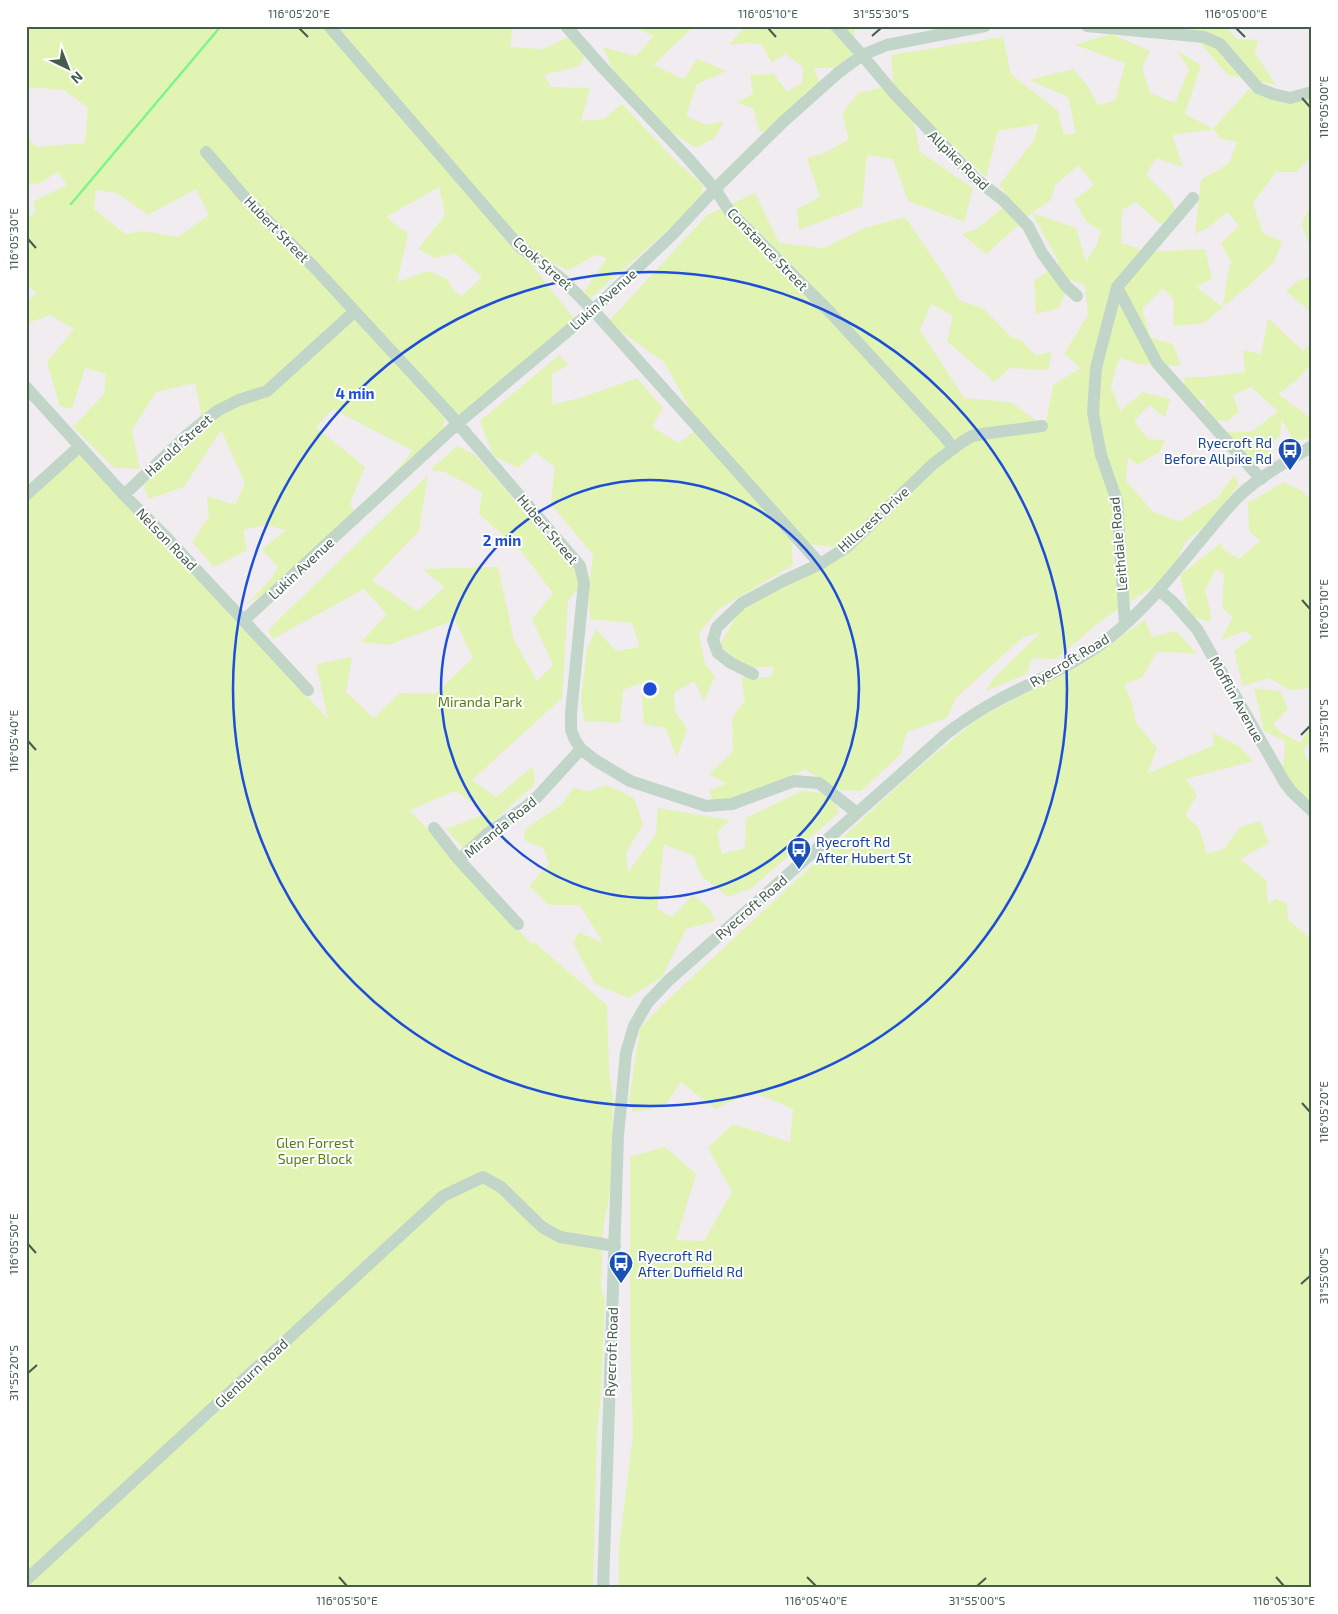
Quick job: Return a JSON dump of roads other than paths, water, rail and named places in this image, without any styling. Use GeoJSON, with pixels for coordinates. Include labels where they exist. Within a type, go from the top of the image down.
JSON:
{"type":"FeatureCollection","features":[{"type":"Feature","properties":{"kind":"street","name":"Cook Street"},"geometry":{"type":"LineString","coordinates":[[329,26],[519,246],[562,279],[594,310],[820,564]]}},
{"type":"Feature","properties":{"kind":"street","name":"Constance Street"},"geometry":{"type":"LineString","coordinates":[[566,26],[715,188],[730,212],[829,311],[953,448]]}},
{"type":"Feature","properties":{"kind":"street","name":"Allpike Road"},"geometry":{"type":"LineString","coordinates":[[836,26],[893,92],[976,179],[1003,200],[1028,226],[1042,253],[1066,286],[1077,296]]}},
{"type":"Feature","properties":{"kind":"street","name":"Lukin Avenue"},"geometry":{"type":"LineString","coordinates":[[244,620],[457,424],[594,310],[673,234],[715,188],[784,121],[838,73],[862,54],[887,44],[985,26]]}},
{"type":"Feature","properties":{"kind":"street"},"geometry":{"type":"LineString","coordinates":[[1087,26],[1204,37],[1220,44],[1258,88],[1290,98],[1312,92]]}},
{"type":"Feature","properties":{"kind":"street","name":"Hubert Street"},"geometry":{"type":"LineString","coordinates":[[206,152],[248,202],[313,266],[448,411],[457,424],[473,440],[580,566],[584,583],[571,730],[581,750]]}},
{"type":"Feature","properties":{"kind":"street","name":"Leithdale Road"},"geometry":{"type":"LineString","coordinates":[[1125,624],[1117,501],[1101,455],[1093,413],[1096,368],[1117,287],[1193,198]]}},
{"type":"Feature","properties":{"kind":"street"},"geometry":{"type":"LineString","coordinates":[[1117,287],[1157,363],[1261,479]]}},
{"type":"Feature","properties":{"kind":"street","name":"Harold Street"},"geometry":{"type":"LineString","coordinates":[[124,495],[187,434],[217,411],[266,391],[354,312]]}},
{"type":"Feature","properties":{"kind":"street","name":"Nelson Road"},"geometry":{"type":"LineString","coordinates":[[26,387],[124,495],[308,690]]}},
{"type":"Feature","properties":{"kind":"street","name":"Hillcrest Drive"},"geometry":{"type":"LineString","coordinates":[[753,674],[731,663],[718,653],[713,640],[717,626],[742,603],[820,564],[846,546],[933,464],[972,436],[1042,426]]}},
{"type":"Feature","properties":{"kind":"street"},"geometry":{"type":"LineString","coordinates":[[26,496],[80,446]]}},
{"type":"Feature","properties":{"kind":"street","name":"Ryecroft Road"},"geometry":{"type":"LineString","coordinates":[[603,1588],[618,1136],[626,1053],[634,1026],[648,1002],[669,980],[946,734],[999,699],[1047,676],[1090,651],[1125,624],[1159,590],[1237,498],[1261,479],[1312,446]]}},
{"type":"Feature","properties":{"kind":"street","name":"Mofflin Avenue"},"geometry":{"type":"LineString","coordinates":[[1159,590],[1173,602],[1197,629],[1285,783],[1291,792],[1312,810]]}},
{"type":"Feature","properties":{"kind":"street"},"geometry":{"type":"LineString","coordinates":[[581,750],[630,781],[706,806],[732,804],[794,781],[819,783],[856,813]]}},
{"type":"Feature","properties":{"kind":"street","name":"Miranda Road"},"geometry":{"type":"LineString","coordinates":[[459,860],[487,834],[527,806],[581,750]]}},
{"type":"Feature","properties":{"kind":"street"},"geometry":{"type":"LineString","coordinates":[[434,828],[459,860],[518,924]]}},
{"type":"Feature","properties":{"kind":"street","name":"Glenburn Road"},"geometry":{"type":"LineString","coordinates":[[26,1580],[443,1196],[483,1177],[501,1187],[542,1227],[560,1237],[614,1246]]}},
{"type":"Feature","properties":{"kind":"waterway"},"geometry":{"type":"LineString","coordinates":[[71,204],[221,26]]}},
{"type":"Feature","properties":{"kind":"place","name":"Ryecroft Rd Before Allpike Rd"},"geometry":{"type":"Point","coordinates":[1290,471]}},
{"type":"Feature","properties":{"kind":"place","name":"Ryecroft Rd After Hubert St"},"geometry":{"type":"Point","coordinates":[799,870]}},
{"type":"Feature","properties":{"kind":"place","name":"Ryecroft Rd After Duffield Rd"},"geometry":{"type":"Point","coordinates":[621,1284]}},
{"type":"Feature","properties":{"kind":"park label","name":"Miranda Park"},"geometry":{"type":"Point","coordinates":[480,701]}},
{"type":"Feature","properties":{"kind":"park label","name":"Glen Forrest Super Block"},"geometry":{"type":"Point","coordinates":[315,1150]}}]}
